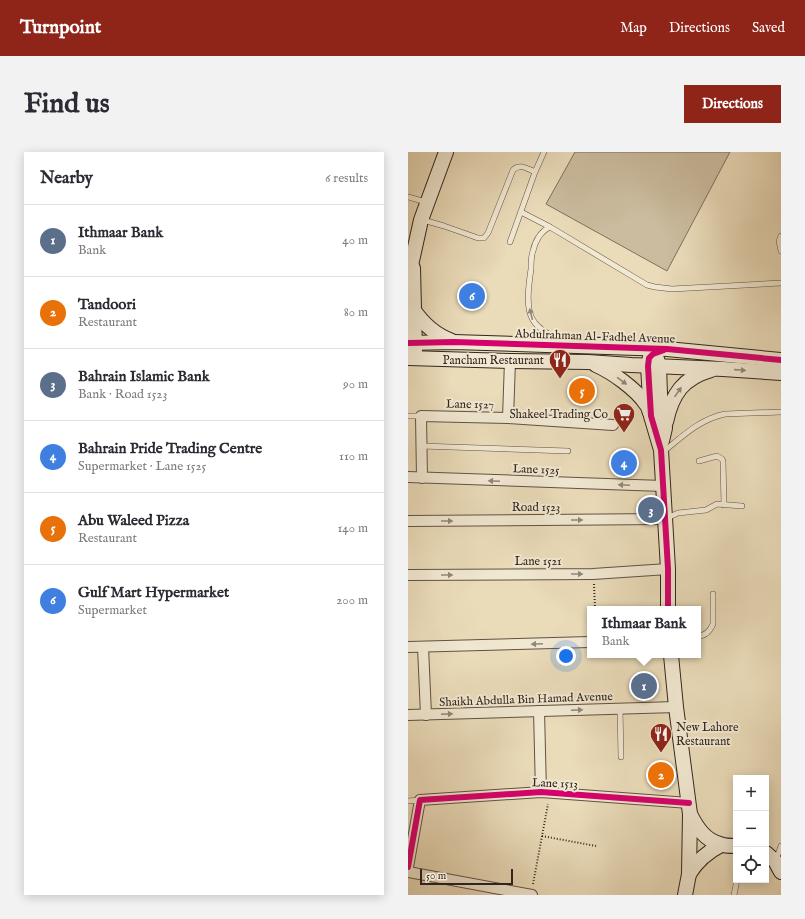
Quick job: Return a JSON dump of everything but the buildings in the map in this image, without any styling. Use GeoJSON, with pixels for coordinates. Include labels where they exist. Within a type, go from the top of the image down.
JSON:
{"type":"FeatureCollection","features":[{"type":"Feature","properties":{"kind":"street"},"geometry":{"type":"LineString","coordinates":[[408,279],[411,255],[421,220],[446,152]]}},
{"type":"Feature","properties":{"kind":"street"},"geometry":{"type":"LineString","coordinates":[[411,255],[414,279],[411,343],[412,358]]}},
{"type":"Feature","properties":{"kind":"street"},"geometry":{"type":"LineString","coordinates":[[413,309],[431,330],[454,342]]}},
{"type":"Feature","properties":{"kind":"street","name":"Abdulrahman Al-Fadhel Avenue"},"geometry":{"type":"LineString","coordinates":[[411,343],[454,342],[585,346],[651,359],[723,368],[781,373]]}},
{"type":"Feature","properties":{"kind":"street","name":"Abdulrahman Al-Fadhel Avenue"},"geometry":{"type":"LineString","coordinates":[[412,358],[588,362],[651,359],[667,349],[781,360]]}},
{"type":"Feature","properties":{"kind":"street"},"geometry":{"type":"LineString","coordinates":[[651,359],[651,416]]}},
{"type":"Feature","properties":{"kind":"street"},"geometry":{"type":"LineString","coordinates":[[651,359],[660,394],[665,428]]}},
{"type":"Feature","properties":{"kind":"street"},"geometry":{"type":"LineString","coordinates":[[508,418],[510,361]]}},
{"type":"Feature","properties":{"kind":"street"},"geometry":{"type":"LineString","coordinates":[[588,362],[604,369],[627,385],[646,404],[651,416],[661,452],[668,569],[668,606]]}},
{"type":"Feature","properties":{"kind":"street"},"geometry":{"type":"LineString","coordinates":[[661,452],[667,416],[672,402],[679,390],[687,382],[698,375],[710,370],[723,368]]}},
{"type":"Feature","properties":{"kind":"street"},"geometry":{"type":"LineString","coordinates":[[421,416],[422,478]]}},
{"type":"Feature","properties":{"kind":"street","name":"Lane 1527"},"geometry":{"type":"LineString","coordinates":[[421,416],[508,418],[613,425]]}},
{"type":"Feature","properties":{"kind":"street","name":"Lane 1525"},"geometry":{"type":"LineString","coordinates":[[408,477],[663,486]]}},
{"type":"Feature","properties":{"kind":"street","name":"Road 1523"},"geometry":{"type":"LineString","coordinates":[[408,521],[664,519]]}},
{"type":"Feature","properties":{"kind":"street","name":"Lane 1521"},"geometry":{"type":"LineString","coordinates":[[408,575],[593,574],[668,569]]}},
{"type":"Feature","properties":{"kind":"street"},"geometry":{"type":"LineString","coordinates":[[408,647],[587,642]]}},
{"type":"Feature","properties":{"kind":"street","name":"Shaikh Abdulla Bin Hamad Avenue"},"geometry":{"type":"LineString","coordinates":[[423,647],[426,715]]}},
{"type":"Feature","properties":{"kind":"street"},"geometry":{"type":"LineString","coordinates":[[671,658],[689,809],[689,874],[685,895]]}},
{"type":"Feature","properties":{"kind":"street","name":"Shaikh Abdulla Bin Hamad Avenue"},"geometry":{"type":"LineString","coordinates":[[408,715],[676,707]]}},
{"type":"Feature","properties":{"kind":"street","name":"Lane 1513"},"geometry":{"type":"LineString","coordinates":[[540,711],[546,793]]}},
{"type":"Feature","properties":{"kind":"street","name":"Lane 1513"},"geometry":{"type":"LineString","coordinates":[[420,800],[546,793],[689,809]]}},
{"type":"Feature","properties":{"kind":"street"},"geometry":{"type":"LineString","coordinates":[[408,868],[420,800]]}},
{"type":"Feature","properties":{"kind":"street"},"geometry":{"type":"LineString","coordinates":[[689,809],[695,824],[710,840],[721,845],[733,846]]}},
{"type":"Feature","properties":{"kind":"street"},"geometry":{"type":"LineString","coordinates":[[689,874],[702,857],[721,845]]}},
{"type":"Feature","properties":{"kind":"street"},"geometry":{"type":"LineString","coordinates":[[408,872],[506,893],[532,895]]}},
{"type":"Feature","properties":{"kind":"lane"},"geometry":{"type":"LineString","coordinates":[[510,242],[535,172],[544,152]]}},
{"type":"Feature","properties":{"kind":"lane"},"geometry":{"type":"LineString","coordinates":[[421,220],[444,226],[481,239],[484,238],[488,233],[514,170],[521,166],[535,172]]}},
{"type":"Feature","properties":{"kind":"lane"},"geometry":{"type":"LineString","coordinates":[[408,197],[428,202]]}},
{"type":"Feature","properties":{"kind":"lane"},"geometry":{"type":"LineString","coordinates":[[521,212],[550,227],[647,285],[672,289],[781,283]]}},
{"type":"Feature","properties":{"kind":"lane"},"geometry":{"type":"LineString","coordinates":[[550,227],[541,234],[533,251],[528,296],[532,320],[548,334],[558,339],[585,346]]}},
{"type":"Feature","properties":{"kind":"lane"},"geometry":{"type":"LineString","coordinates":[[781,236],[781,251]]}},
{"type":"Feature","properties":{"kind":"lane"},"geometry":{"type":"LineString","coordinates":[[661,452],[702,422],[717,415],[781,412]]}},
{"type":"Feature","properties":{"kind":"lane","name":"Lane 1527"},"geometry":{"type":"LineString","coordinates":[[408,416],[421,416]]}},
{"type":"Feature","properties":{"kind":"lane"},"geometry":{"type":"LineString","coordinates":[[421,446],[568,451]]}},
{"type":"Feature","properties":{"kind":"lane"},"geometry":{"type":"LineString","coordinates":[[699,461],[717,456],[722,459],[724,505]]}},
{"type":"Feature","properties":{"kind":"lane"},"geometry":{"type":"LineString","coordinates":[[664,519],[678,513],[706,510],[715,505],[742,506]]}},
{"type":"Feature","properties":{"kind":"lane"},"geometry":{"type":"LineString","coordinates":[[701,636],[711,628],[713,624],[713,594]]}},
{"type":"Feature","properties":{"kind":"lane"},"geometry":{"type":"LineString","coordinates":[[620,709],[621,757]]}},
{"type":"Feature","properties":{"kind":"lane","name":"Lane 1513"},"geometry":{"type":"LineString","coordinates":[[408,801],[420,800]]}},
{"type":"Feature","properties":{"kind":"lane"},"geometry":{"type":"LineString","coordinates":[[777,865],[781,846]]}},
{"type":"Feature","properties":{"kind":"lane"},"geometry":{"type":"LineString","coordinates":[[734,895],[736,883]]}},
{"type":"Feature","properties":{"kind":"path"},"geometry":{"type":"LineString","coordinates":[[593,574],[595,606]]}},
{"type":"Feature","properties":{"kind":"path"},"geometry":{"type":"LineString","coordinates":[[542,836],[596,846]]}},
{"type":"Feature","properties":{"kind":"shaded area"},"geometry":{"type":"Polygon","coordinates":[[[575,152],[730,152],[667,271],[546,204],[575,152]]]}},
{"type":"Feature","properties":{"kind":"cycle path"},"geometry":{"type":"LineString","coordinates":[[408,343],[454,342],[667,349],[781,360]]}},
{"type":"Feature","properties":{"kind":"cycle path"},"geometry":{"type":"LineString","coordinates":[[664,350],[653,354],[649,358],[648,366],[651,416],[661,450],[668,569],[668,606]]}},
{"type":"Feature","properties":{"kind":"cycle path"},"geometry":{"type":"LineString","coordinates":[[408,867],[420,800],[541,792],[689,803]]}},
{"type":"Feature","properties":{"kind":"place","name":"Gulf Mart Hypermarket"},"geometry":{"type":"Point","coordinates":[472,296]}},
{"type":"Feature","properties":{"kind":"place","name":"Pancham Restaurant"},"geometry":{"type":"Point","coordinates":[560,380]}},
{"type":"Feature","properties":{"kind":"place","name":"Abu Waleed Pizza"},"geometry":{"type":"Point","coordinates":[582,391]}},
{"type":"Feature","properties":{"kind":"place","name":"Shakeel Trading Co"},"geometry":{"type":"Point","coordinates":[624,434]}},
{"type":"Feature","properties":{"kind":"place","name":"Bahrain Pride Trading Centre"},"geometry":{"type":"Point","coordinates":[624,463]}},
{"type":"Feature","properties":{"kind":"place","name":"Bahrain Islamic Bank"},"geometry":{"type":"Point","coordinates":[651,510]}},
{"type":"Feature","properties":{"kind":"place","name":"Ithmaar Bank"},"geometry":{"type":"Point","coordinates":[644,686]}},
{"type":"Feature","properties":{"kind":"place","name":"New Lahore Restaurant"},"geometry":{"type":"Point","coordinates":[661,754]}},
{"type":"Feature","properties":{"kind":"place","name":"Tandoori"},"geometry":{"type":"Point","coordinates":[661,775]}}]}
